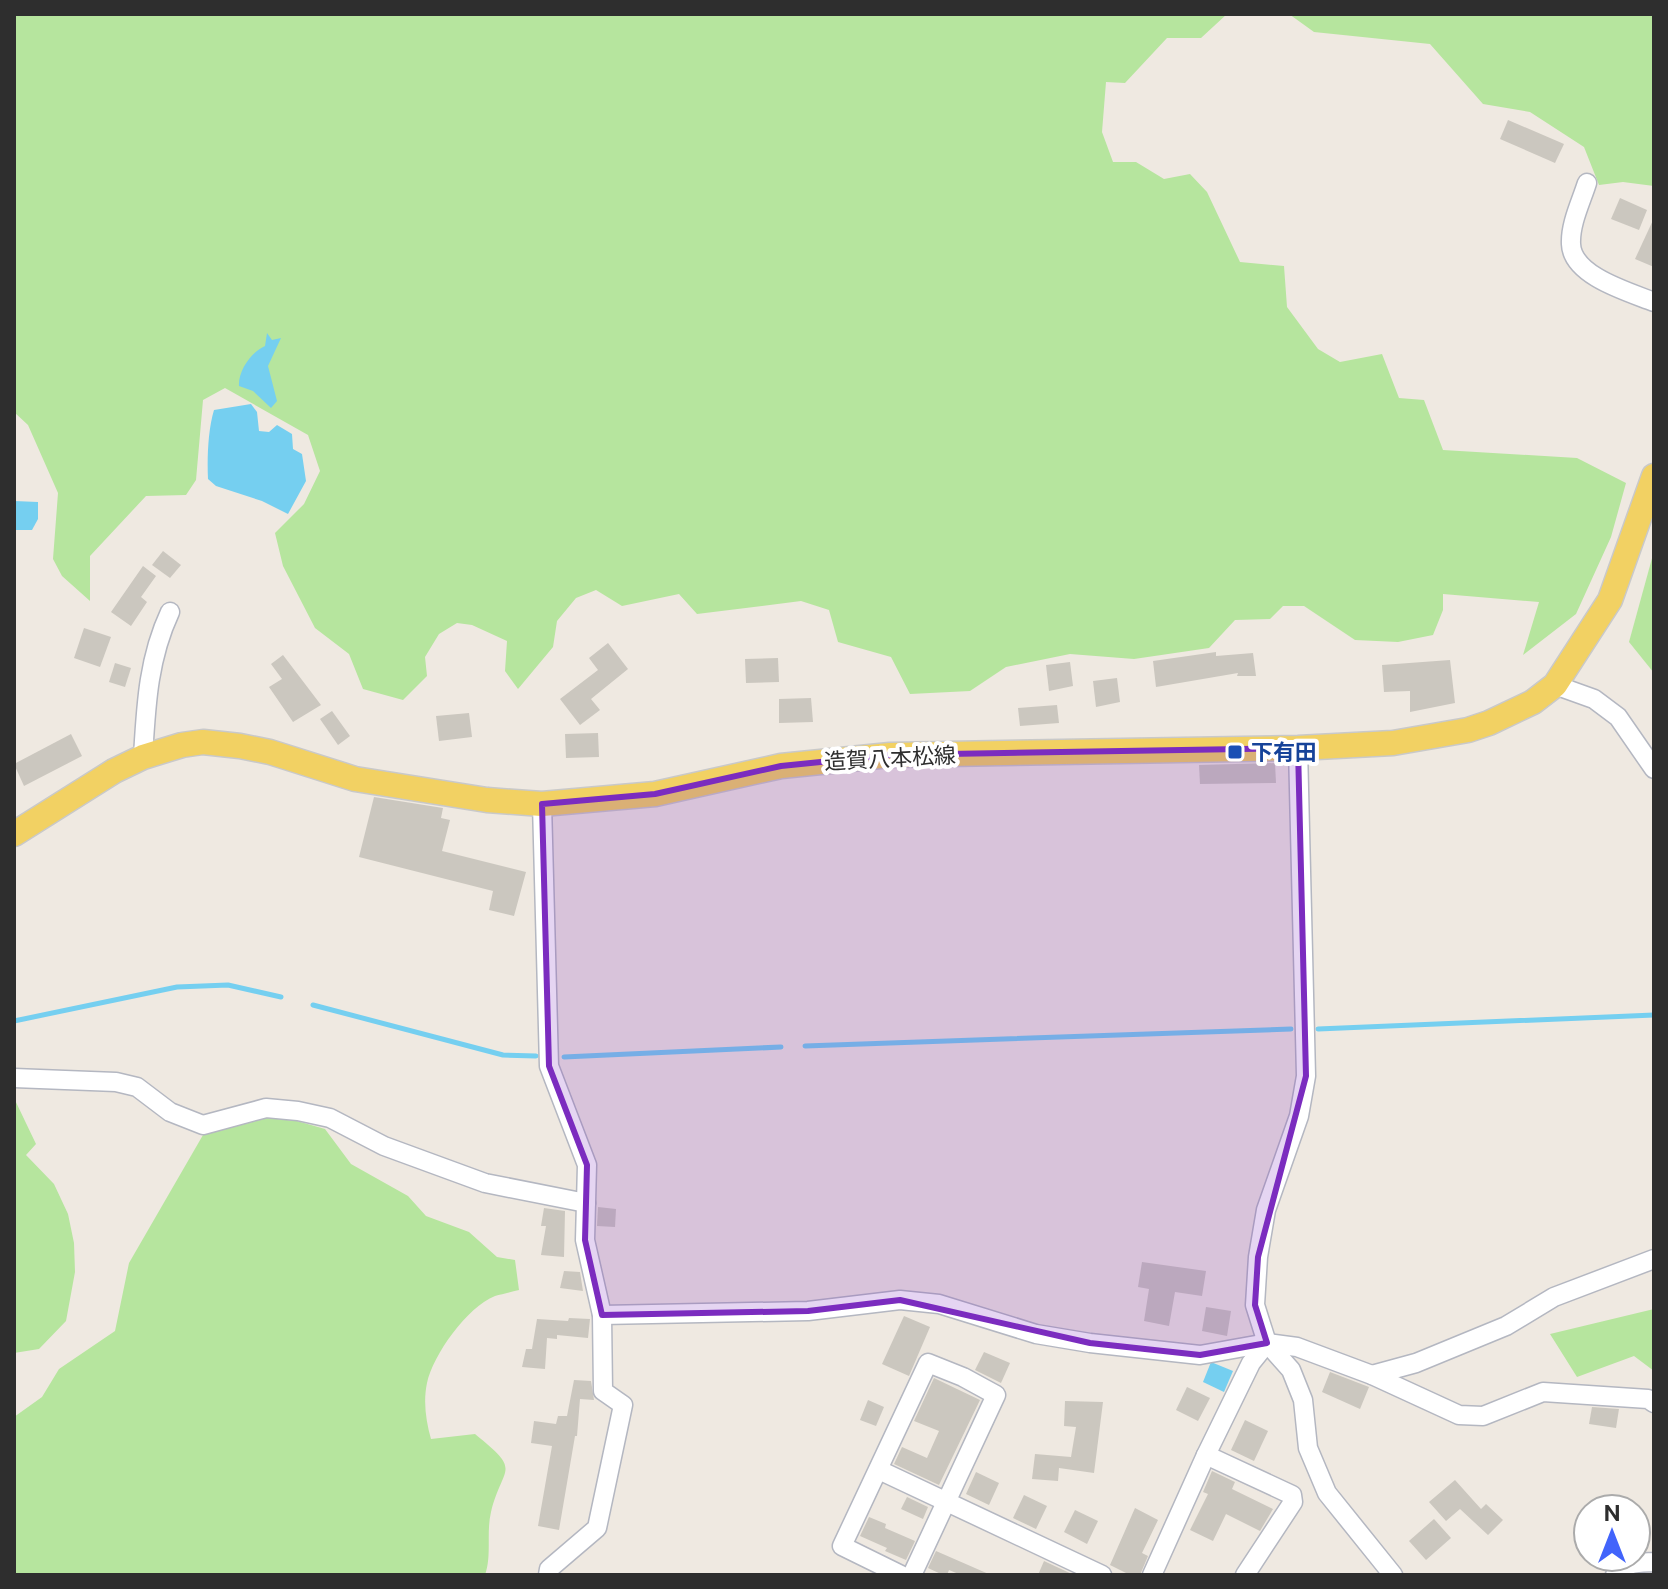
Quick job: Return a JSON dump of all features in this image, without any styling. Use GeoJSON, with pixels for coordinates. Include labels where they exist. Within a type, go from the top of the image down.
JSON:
{"type":"FeatureCollection","features":[{"type":"Feature","properties":{"kind":"main road","name":"造賀八本松線"},"geometry":{"type":"LineString","coordinates":[[14,834],[114,771],[143,757],[203,742],[270,752],[355,779],[487,800],[542,804],[655,794],[781,766],[890,755],[1298,748],[1393,743],[1468,730],[1533,702],[1555,685],[1610,600],[1654,476]]}},
{"type":"Feature","properties":{"kind":"street"},"geometry":{"type":"LineString","coordinates":[[1587,183],[1570,246],[1578,262],[1596,278],[1654,302]]}},
{"type":"Feature","properties":{"kind":"street"},"geometry":{"type":"LineString","coordinates":[[143,757],[148,680],[158,637],[170,612]]}},
{"type":"Feature","properties":{"kind":"street"},"geometry":{"type":"LineString","coordinates":[[1555,685],[1594,699],[1618,717],[1641,755],[1654,769]]}},
{"type":"Feature","properties":{"kind":"street"},"geometry":{"type":"LineString","coordinates":[[1298,748],[1306,1076],[1299,1116],[1266,1210],[1258,1257],[1255,1305],[1267,1343],[1291,1370],[1303,1400],[1308,1448],[1327,1493],[1393,1575]]}},
{"type":"Feature","properties":{"kind":"street"},"geometry":{"type":"LineString","coordinates":[[542,804],[549,1066],[587,1165],[585,1240],[602,1315],[603,1391],[623,1405],[597,1528],[549,1569],[548,1575]]}},
{"type":"Feature","properties":{"kind":"street"},"geometry":{"type":"LineString","coordinates":[[14,1078],[116,1082],[137,1087],[170,1112],[203,1125],[266,1108],[330,1118],[384,1146],[485,1183],[586,1203]]}},
{"type":"Feature","properties":{"kind":"street"},"geometry":{"type":"LineString","coordinates":[[1372,1375],[1416,1363],[1506,1326],[1554,1297],[1654,1259]]}},
{"type":"Feature","properties":{"kind":"street"},"geometry":{"type":"LineString","coordinates":[[602,1315],[808,1311],[900,1300],[939,1304],[1036,1334],[1090,1343],[1200,1355],[1267,1343],[1297,1347],[1372,1375],[1459,1415],[1483,1416],[1543,1392],[1648,1399],[1654,1403]]}},
{"type":"Feature","properties":{"kind":"street"},"geometry":{"type":"LineString","coordinates":[[1152,1575],[1251,1363],[1267,1343]]}},
{"type":"Feature","properties":{"kind":"street"},"geometry":{"type":"LineString","coordinates":[[901,1575],[842,1546],[928,1363],[996,1395],[912,1575]]}},
{"type":"Feature","properties":{"kind":"street"},"geometry":{"type":"LineString","coordinates":[[1206,1455],[1292,1495],[1293,1502],[1245,1575]]}},
{"type":"Feature","properties":{"kind":"street"},"geometry":{"type":"LineString","coordinates":[[879,1470],[1102,1575]]}},
{"type":"Feature","properties":{"kind":"street"},"geometry":{"type":"LineString","coordinates":[[1615,1575],[1631,1564],[1654,1562]]}},
{"type":"Feature","properties":{"kind":"highlighted area"},"geometry":{"type":"Polygon","coordinates":[[[1298,748],[1306,1076],[1258,1257],[1255,1305],[1267,1343],[1200,1355],[1090,1343],[900,1300],[808,1311],[602,1315],[585,1240],[587,1165],[549,1066],[542,804],[655,794],[781,766],[890,755],[1298,748]]]}},
{"type":"Feature","properties":{"kind":"green space"},"geometry":{"type":"Polygon","coordinates":[[[14,14],[1227,14],[1201,38],[1167,38],[1125,83],[1106,82],[1102,132],[1113,162],[1136,162],[1164,179],[1190,174],[1207,192],[1240,262],[1284,266],[1287,307],[1318,349],[1340,362],[1382,354],[1399,398],[1424,400],[1443,450],[1577,458],[1626,483],[1611,537],[1576,614],[1523,655],[1539,602],[1443,594],[1443,610],[1433,635],[1398,642],[1355,640],[1304,606],[1283,606],[1270,619],[1235,620],[1209,648],[1134,659],[1070,654],[1006,667],[970,691],[910,694],[891,657],[838,642],[829,610],[801,601],[697,614],[679,594],[622,606],[596,590],[576,598],[557,621],[553,647],[518,689],[505,671],[507,641],[472,625],[457,623],[439,634],[425,657],[427,676],[403,700],[363,689],[349,654],[315,628],[283,566],[275,533],[304,504],[320,471],[308,435],[225,388],[203,400],[196,480],[186,495],[146,496],[90,556],[90,601],[62,576],[53,559],[58,493],[28,425],[14,412],[14,14]]]}},
{"type":"Feature","properties":{"kind":"green space"},"geometry":{"type":"Polygon","coordinates":[[[1289,14],[1654,14],[1654,186],[1623,182],[1599,185],[1584,147],[1530,112],[1483,104],[1430,44],[1314,32],[1289,14]]]}},
{"type":"Feature","properties":{"kind":"green space"},"geometry":{"type":"Polygon","coordinates":[[[1654,551],[1654,673],[1629,642],[1654,551]]]}},
{"type":"Feature","properties":{"kind":"green space"},"geometry":{"type":"Polygon","coordinates":[[[14,1098],[36,1144],[26,1155],[54,1184],[68,1214],[74,1243],[75,1272],[66,1321],[39,1349],[14,1353],[14,1098]]]}},
{"type":"Feature","properties":{"kind":"green space"},"geometry":{"type":"Polygon","coordinates":[[[267,1118],[297,1121],[325,1129],[351,1164],[408,1196],[426,1216],[469,1232],[497,1257],[515,1260],[519,1290],[495,1296],[473,1310],[436,1359],[426,1390],[431,1439],[475,1434],[504,1463],[506,1470],[491,1512],[485,1575],[14,1575],[14,1417],[42,1397],[59,1369],[115,1331],[129,1263],[203,1135],[267,1118]]]}},
{"type":"Feature","properties":{"kind":"green space"},"geometry":{"type":"Polygon","coordinates":[[[1654,1309],[1654,1371],[1634,1356],[1577,1377],[1550,1334],[1654,1309]]]}},
{"type":"Feature","properties":{"kind":"water"},"geometry":{"type":"Polygon","coordinates":[[[267,333],[272,340],[281,338],[268,366],[277,401],[271,408],[253,391],[239,386],[243,368],[265,346],[267,333]]]}},
{"type":"Feature","properties":{"kind":"water"},"geometry":{"type":"Polygon","coordinates":[[[251,404],[257,412],[259,431],[269,432],[277,425],[292,434],[293,449],[302,454],[306,481],[288,514],[262,501],[216,486],[208,479],[208,444],[214,410],[251,404]]]}},
{"type":"Feature","properties":{"kind":"water"},"geometry":{"type":"Polygon","coordinates":[[[14,501],[38,502],[38,519],[32,530],[14,530],[14,501]]]}},
{"type":"Feature","properties":{"kind":"water"},"geometry":{"type":"Polygon","coordinates":[[[1211,1362],[1233,1371],[1224,1392],[1203,1382],[1211,1362]]]}},
{"type":"Feature","properties":{"kind":"building"},"geometry":{"type":"Polygon","coordinates":[[[1508,120],[1564,144],[1555,163],[1500,139],[1508,120]]]}},
{"type":"Feature","properties":{"kind":"building"},"geometry":{"type":"Polygon","coordinates":[[[1620,198],[1647,210],[1639,230],[1611,219],[1620,198]]]}},
{"type":"Feature","properties":{"kind":"building"},"geometry":{"type":"Polygon","coordinates":[[[1654,218],[1654,267],[1635,259],[1654,218]]]}},
{"type":"Feature","properties":{"kind":"building"},"geometry":{"type":"Polygon","coordinates":[[[163,551],[181,565],[170,578],[152,565],[163,551]]]}},
{"type":"Feature","properties":{"kind":"building"},"geometry":{"type":"Polygon","coordinates":[[[143,566],[156,576],[141,597],[147,602],[131,626],[111,612],[143,566]]]}},
{"type":"Feature","properties":{"kind":"building"},"geometry":{"type":"Polygon","coordinates":[[[84,628],[111,637],[100,667],[74,658],[84,628]]]}},
{"type":"Feature","properties":{"kind":"building"},"geometry":{"type":"Polygon","coordinates":[[[608,643],[628,669],[591,699],[600,710],[580,725],[560,699],[598,670],[589,658],[608,643]]]}},
{"type":"Feature","properties":{"kind":"building"},"geometry":{"type":"Polygon","coordinates":[[[1216,652],[1216,656],[1253,653],[1256,676],[1237,676],[1238,673],[1156,687],[1153,661],[1216,652]]]}},
{"type":"Feature","properties":{"kind":"building"},"geometry":{"type":"Polygon","coordinates":[[[283,655],[321,705],[293,722],[269,687],[282,679],[271,664],[283,655]]]}},
{"type":"Feature","properties":{"kind":"building"},"geometry":{"type":"Polygon","coordinates":[[[778,658],[779,682],[746,683],[745,659],[778,658]]]}},
{"type":"Feature","properties":{"kind":"building"},"geometry":{"type":"Polygon","coordinates":[[[1450,660],[1455,703],[1410,712],[1410,691],[1384,692],[1382,665],[1450,660]]]}},
{"type":"Feature","properties":{"kind":"building"},"geometry":{"type":"Polygon","coordinates":[[[1070,662],[1073,686],[1049,691],[1046,665],[1070,662]]]}},
{"type":"Feature","properties":{"kind":"building"},"geometry":{"type":"Polygon","coordinates":[[[115,663],[131,668],[125,687],[109,682],[115,663]]]}},
{"type":"Feature","properties":{"kind":"building"},"geometry":{"type":"Polygon","coordinates":[[[1117,678],[1120,702],[1096,707],[1093,681],[1117,678]]]}},
{"type":"Feature","properties":{"kind":"building"},"geometry":{"type":"Polygon","coordinates":[[[811,698],[813,722],[779,723],[779,699],[811,698]]]}},
{"type":"Feature","properties":{"kind":"building"},"geometry":{"type":"Polygon","coordinates":[[[1057,705],[1059,723],[1020,726],[1018,708],[1057,705]]]}},
{"type":"Feature","properties":{"kind":"building"},"geometry":{"type":"Polygon","coordinates":[[[332,711],[350,736],[338,745],[320,719],[332,711]]]}},
{"type":"Feature","properties":{"kind":"building"},"geometry":{"type":"Polygon","coordinates":[[[469,713],[472,737],[439,741],[436,716],[469,713]]]}},
{"type":"Feature","properties":{"kind":"building"},"geometry":{"type":"Polygon","coordinates":[[[598,733],[599,757],[566,758],[565,734],[598,733]]]}},
{"type":"Feature","properties":{"kind":"building"},"geometry":{"type":"Polygon","coordinates":[[[71,734],[82,756],[24,786],[14,764],[71,734]]]}},
{"type":"Feature","properties":{"kind":"building"},"geometry":{"type":"Polygon","coordinates":[[[1275,763],[1276,783],[1200,784],[1199,765],[1275,763]]]}},
{"type":"Feature","properties":{"kind":"building"},"geometry":{"type":"Polygon","coordinates":[[[374,797],[443,808],[441,818],[450,820],[442,851],[526,872],[514,916],[489,910],[493,891],[359,857],[374,797]]]}},
{"type":"Feature","properties":{"kind":"building"},"geometry":{"type":"Polygon","coordinates":[[[598,1207],[616,1209],[615,1227],[597,1226],[598,1207]]]}},
{"type":"Feature","properties":{"kind":"building"},"geometry":{"type":"Polygon","coordinates":[[[544,1208],[565,1211],[564,1257],[541,1255],[546,1226],[541,1226],[544,1208]]]}},
{"type":"Feature","properties":{"kind":"building"},"geometry":{"type":"Polygon","coordinates":[[[1142,1262],[1206,1271],[1202,1296],[1175,1292],[1169,1326],[1144,1321],[1149,1289],[1138,1287],[1142,1262]]]}},
{"type":"Feature","properties":{"kind":"building"},"geometry":{"type":"Polygon","coordinates":[[[564,1271],[580,1272],[583,1291],[560,1288],[564,1271]]]}},
{"type":"Feature","properties":{"kind":"building"},"geometry":{"type":"Polygon","coordinates":[[[1206,1307],[1231,1311],[1227,1336],[1202,1331],[1206,1307]]]}},
{"type":"Feature","properties":{"kind":"building"},"geometry":{"type":"Polygon","coordinates":[[[904,1316],[930,1327],[909,1376],[882,1364],[904,1316]]]}},
{"type":"Feature","properties":{"kind":"building"},"geometry":{"type":"Polygon","coordinates":[[[569,1318],[590,1319],[588,1338],[557,1335],[557,1339],[547,1338],[545,1369],[522,1367],[526,1349],[532,1349],[537,1319],[568,1321],[569,1318]]]}},
{"type":"Feature","properties":{"kind":"building"},"geometry":{"type":"Polygon","coordinates":[[[984,1352],[1010,1363],[1001,1383],[975,1370],[984,1352]]]}},
{"type":"Feature","properties":{"kind":"building"},"geometry":{"type":"Polygon","coordinates":[[[1330,1372],[1369,1387],[1360,1409],[1322,1392],[1330,1372]]]}},
{"type":"Feature","properties":{"kind":"building"},"geometry":{"type":"Polygon","coordinates":[[[934,1378],[980,1400],[939,1485],[894,1464],[902,1447],[927,1458],[939,1431],[914,1421],[934,1378]]]}},
{"type":"Feature","properties":{"kind":"building"},"geometry":{"type":"Polygon","coordinates":[[[574,1380],[591,1381],[594,1400],[580,1399],[577,1436],[559,1530],[538,1526],[552,1446],[531,1443],[534,1421],[556,1424],[558,1416],[567,1416],[574,1380]]]}},
{"type":"Feature","properties":{"kind":"building"},"geometry":{"type":"Polygon","coordinates":[[[1187,1387],[1210,1398],[1198,1421],[1176,1410],[1187,1387]]]}},
{"type":"Feature","properties":{"kind":"building"},"geometry":{"type":"Polygon","coordinates":[[[868,1400],[884,1407],[876,1426],[860,1420],[868,1400]]]}},
{"type":"Feature","properties":{"kind":"building"},"geometry":{"type":"Polygon","coordinates":[[[1065,1401],[1103,1402],[1094,1473],[1059,1468],[1058,1481],[1032,1479],[1035,1454],[1071,1457],[1076,1427],[1064,1426],[1065,1401]]]}},
{"type":"Feature","properties":{"kind":"building"},"geometry":{"type":"Polygon","coordinates":[[[1592,1407],[1619,1409],[1616,1428],[1589,1424],[1592,1407]]]}},
{"type":"Feature","properties":{"kind":"building"},"geometry":{"type":"Polygon","coordinates":[[[1245,1420],[1268,1431],[1254,1461],[1231,1450],[1245,1420]]]}},
{"type":"Feature","properties":{"kind":"building"},"geometry":{"type":"Polygon","coordinates":[[[1212,1471],[1235,1482],[1232,1489],[1273,1509],[1260,1531],[1226,1514],[1213,1541],[1190,1530],[1208,1494],[1203,1492],[1212,1471]]]}},
{"type":"Feature","properties":{"kind":"building"},"geometry":{"type":"Polygon","coordinates":[[[976,1472],[999,1483],[989,1505],[966,1494],[976,1472]]]}},
{"type":"Feature","properties":{"kind":"building"},"geometry":{"type":"Polygon","coordinates":[[[1455,1480],[1481,1509],[1486,1504],[1503,1520],[1488,1535],[1460,1509],[1446,1521],[1429,1502],[1455,1480]]]}},
{"type":"Feature","properties":{"kind":"building"},"geometry":{"type":"Polygon","coordinates":[[[1024,1495],[1047,1506],[1036,1529],[1013,1518],[1024,1495]]]}},
{"type":"Feature","properties":{"kind":"building"},"geometry":{"type":"Polygon","coordinates":[[[907,1497],[928,1507],[923,1519],[901,1509],[907,1497]]]}},
{"type":"Feature","properties":{"kind":"building"},"geometry":{"type":"Polygon","coordinates":[[[1135,1508],[1158,1520],[1142,1553],[1148,1556],[1140,1575],[1130,1575],[1110,1565],[1135,1508]]]}},
{"type":"Feature","properties":{"kind":"building"},"geometry":{"type":"Polygon","coordinates":[[[1075,1510],[1098,1521],[1087,1544],[1064,1532],[1075,1510]]]}},
{"type":"Feature","properties":{"kind":"building"},"geometry":{"type":"Polygon","coordinates":[[[869,1517],[915,1541],[906,1560],[860,1536],[869,1517]]]}},
{"type":"Feature","properties":{"kind":"building"},"geometry":{"type":"Polygon","coordinates":[[[1434,1519],[1451,1538],[1426,1560],[1409,1541],[1434,1519]]]}},
{"type":"Feature","properties":{"kind":"building"},"geometry":{"type":"Polygon","coordinates":[[[936,1551],[991,1575],[961,1575],[949,1570],[947,1575],[943,1575],[928,1568],[936,1551]]]}},
{"type":"Feature","properties":{"kind":"building"},"geometry":{"type":"Polygon","coordinates":[[[1044,1561],[1074,1575],[1038,1575],[1044,1561]]]}},
{"type":"Feature","properties":{"kind":"waterway"},"geometry":{"type":"LineString","coordinates":[[14,1021],[177,987],[228,985],[281,997]]}},
{"type":"Feature","properties":{"kind":"waterway"},"geometry":{"type":"LineString","coordinates":[[313,1005],[503,1055],[536,1056]]}},
{"type":"Feature","properties":{"kind":"waterway"},"geometry":{"type":"LineString","coordinates":[[1318,1029],[1654,1015]]}},
{"type":"Feature","properties":{"kind":"waterway"},"geometry":{"type":"LineString","coordinates":[[805,1046],[1291,1029]]}},
{"type":"Feature","properties":{"kind":"waterway"},"geometry":{"type":"LineString","coordinates":[[564,1057],[781,1047]]}},
{"type":"Feature","properties":{"kind":"place","name":"下有田"},"geometry":{"type":"Point","coordinates":[1235,752]}}]}
